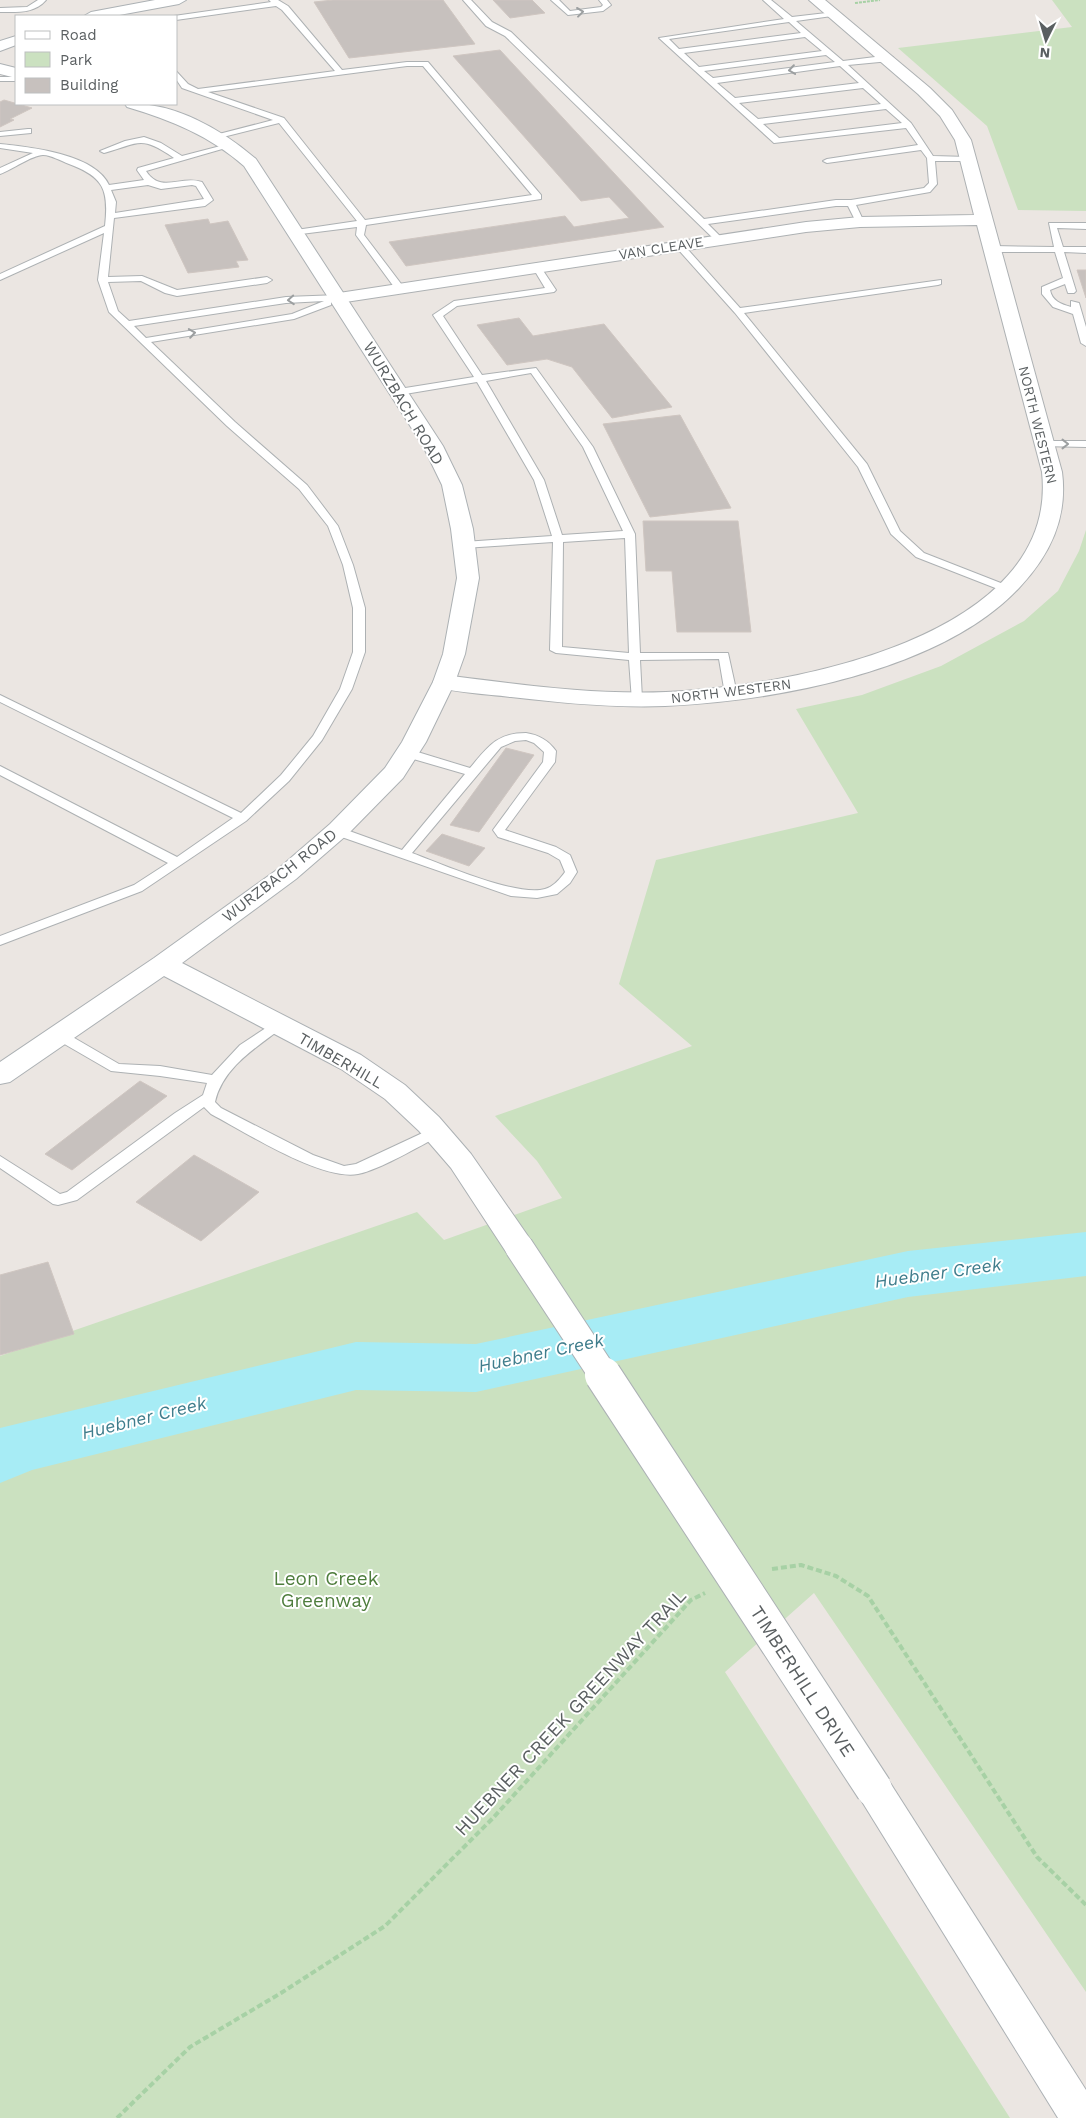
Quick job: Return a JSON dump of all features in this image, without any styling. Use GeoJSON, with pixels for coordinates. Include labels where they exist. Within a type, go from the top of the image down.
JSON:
{"type":"FeatureCollection","features":[{"type":"Feature","properties":{"kind":"street"},"geometry":{"type":"LineString","coordinates":[[96,15],[179,0]]}},
{"type":"Feature","properties":{"kind":"street","name":"NORTH WESTERN"},"geometry":{"type":"LineString","coordinates":[[444,682],[564,696],[636,699],[731,694],[810,682],[894,656],[931,641],[963,623],[1008,589],[1031,562],[1044,540],[1051,517],[1054,487],[1045,444],[963,140],[946,113],[890,59],[816,0]]}},
{"type":"Feature","properties":{"kind":"street"},"geometry":{"type":"LineString","coordinates":[[0,46],[15,40]]}},
{"type":"Feature","properties":{"kind":"street"},"geometry":{"type":"LineString","coordinates":[[0,69],[15,73]]}},
{"type":"Feature","properties":{"kind":"street","name":"WURZBACH ROAD"},"geometry":{"type":"LineString","coordinates":[[0,1075],[163,964],[287,874],[337,831],[394,773],[407,753],[444,682],[454,654],[468,578],[464,545],[452,485],[433,446],[339,298],[250,164],[225,141],[188,122],[136,105]]}},
{"type":"Feature","properties":{"kind":"street","name":"VAN CLEAVE"},"geometry":{"type":"LineString","coordinates":[[339,298],[806,227],[860,222],[986,220]]}},
{"type":"Feature","properties":{"kind":"street","name":"TIMBERHILL"},"geometry":{"type":"LineString","coordinates":[[163,964],[351,1062],[395,1092],[436,1132],[460,1161],[519,1247]]}},
{"type":"Feature","properties":{"kind":"street","name":"TIMBERHILL DRIVE"},"geometry":{"type":"LineString","coordinates":[[519,1247],[874,1789],[1081,2118]]}},
{"type":"Feature","properties":{"kind":"lane"},"geometry":{"type":"LineString","coordinates":[[0,10],[22,10],[38,5],[42,0]]}},
{"type":"Feature","properties":{"kind":"lane"},"geometry":{"type":"LineString","coordinates":[[467,0],[489,24],[508,34],[719,239]]}},
{"type":"Feature","properties":{"kind":"lane"},"geometry":{"type":"LineString","coordinates":[[556,0],[568,13],[603,9],[607,5],[603,0]]}},
{"type":"Feature","properties":{"kind":"lane"},"geometry":{"type":"LineString","coordinates":[[702,222],[836,203],[851,203],[927,190],[933,184],[931,158],[908,125],[865,84],[767,0]]}},
{"type":"Feature","properties":{"kind":"lane"},"geometry":{"type":"LineString","coordinates":[[178,18],[276,1],[340,72]]}},
{"type":"Feature","properties":{"kind":"lane"},"geometry":{"type":"LineString","coordinates":[[832,14],[664,38],[777,141],[908,125]]}},
{"type":"Feature","properties":{"kind":"lane"},"geometry":{"type":"LineString","coordinates":[[678,51],[807,34]]}},
{"type":"Feature","properties":{"kind":"lane"},"geometry":{"type":"LineString","coordinates":[[698,69],[828,52]]}},
{"type":"Feature","properties":{"kind":"lane"},"geometry":{"type":"LineString","coordinates":[[711,81],[840,63],[890,59]]}},
{"type":"Feature","properties":{"kind":"lane"},"geometry":{"type":"LineString","coordinates":[[719,88],[882,65],[890,59]]}},
{"type":"Feature","properties":{"kind":"lane"},"geometry":{"type":"LineString","coordinates":[[197,91],[407,64],[425,64],[538,197],[296,233]]}},
{"type":"Feature","properties":{"kind":"lane"},"geometry":{"type":"LineString","coordinates":[[178,76],[185,86],[281,120],[362,222],[360,236],[400,289]]}},
{"type":"Feature","properties":{"kind":"lane"},"geometry":{"type":"LineString","coordinates":[[0,79],[15,79]]}},
{"type":"Feature","properties":{"kind":"lane"},"geometry":{"type":"LineString","coordinates":[[733,101],[865,84]]}},
{"type":"Feature","properties":{"kind":"lane"},"geometry":{"type":"LineString","coordinates":[[756,122],[887,106]]}},
{"type":"Feature","properties":{"kind":"lane"},"geometry":{"type":"LineString","coordinates":[[149,182],[141,170],[180,158],[281,120]]}},
{"type":"Feature","properties":{"kind":"lane"},"geometry":{"type":"LineString","coordinates":[[0,134],[28,131]]}},
{"type":"Feature","properties":{"kind":"lane"},"geometry":{"type":"LineString","coordinates":[[104,151],[140,138],[148,138],[180,158]]}},
{"type":"Feature","properties":{"kind":"lane"},"geometry":{"type":"LineString","coordinates":[[0,146],[42,152],[74,162],[90,169],[102,179],[112,202],[104,258],[103,280],[114,312],[230,424],[303,487],[333,526],[348,565],[359,608],[359,652],[346,689],[318,737],[285,778],[242,818],[178,863],[138,888],[0,941]]}},
{"type":"Feature","properties":{"kind":"lane"},"geometry":{"type":"LineString","coordinates":[[827,161],[924,148]]}},
{"type":"Feature","properties":{"kind":"lane"},"geometry":{"type":"LineString","coordinates":[[0,171],[42,152]]}},
{"type":"Feature","properties":{"kind":"lane"},"geometry":{"type":"LineString","coordinates":[[931,158],[968,159]]}},
{"type":"Feature","properties":{"kind":"lane"},"geometry":{"type":"LineString","coordinates":[[0,276],[110,221],[205,203],[209,200],[199,184],[193,182],[161,186],[149,182],[106,188]]}},
{"type":"Feature","properties":{"kind":"lane"},"geometry":{"type":"LineString","coordinates":[[851,203],[860,222]]}},
{"type":"Feature","properties":{"kind":"lane"},"geometry":{"type":"LineString","coordinates":[[1071,291],[1052,225],[1086,226]]}},
{"type":"Feature","properties":{"kind":"lane"},"geometry":{"type":"LineString","coordinates":[[679,245],[738,311],[863,466],[895,532],[920,555],[1008,589]]}},
{"type":"Feature","properties":{"kind":"lane"},"geometry":{"type":"LineString","coordinates":[[993,249],[1086,250]]}},
{"type":"Feature","properties":{"kind":"lane"},"geometry":{"type":"LineString","coordinates":[[537,268],[552,290],[454,304],[438,315],[480,378],[539,480],[558,538],[556,650],[634,657],[724,655],[731,694]]}},
{"type":"Feature","properties":{"kind":"lane"},"geometry":{"type":"LineString","coordinates":[[103,280],[134,277],[147,280],[165,291],[177,293],[267,280]]}},
{"type":"Feature","properties":{"kind":"lane"},"geometry":{"type":"LineString","coordinates":[[1067,280],[1045,289],[1045,296],[1051,303],[1076,307],[1086,343]]}},
{"type":"Feature","properties":{"kind":"lane"},"geometry":{"type":"LineString","coordinates":[[738,311],[938,282]]}},
{"type":"Feature","properties":{"kind":"lane"},"geometry":{"type":"LineString","coordinates":[[126,324],[286,300],[339,298]]}},
{"type":"Feature","properties":{"kind":"lane"},"geometry":{"type":"LineString","coordinates":[[144,341],[294,316],[339,298]]}},
{"type":"Feature","properties":{"kind":"lane"},"geometry":{"type":"LineString","coordinates":[[399,392],[533,370],[588,447],[630,534],[636,699]]}},
{"type":"Feature","properties":{"kind":"lane"},"geometry":{"type":"LineString","coordinates":[[1045,444],[1086,444]]}},
{"type":"Feature","properties":{"kind":"lane"},"geometry":{"type":"LineString","coordinates":[[464,545],[630,534]]}},
{"type":"Feature","properties":{"kind":"lane"},"geometry":{"type":"LineString","coordinates":[[0,698],[242,818]]}},
{"type":"Feature","properties":{"kind":"lane"},"geometry":{"type":"LineString","coordinates":[[337,831],[404,855],[511,892],[547,893],[563,885],[571,872],[566,858],[552,850],[502,834],[499,830],[549,762],[550,751],[542,742],[530,737],[511,737],[497,744],[404,855]]}},
{"type":"Feature","properties":{"kind":"lane"},"geometry":{"type":"LineString","coordinates":[[407,753],[472,773]]}},
{"type":"Feature","properties":{"kind":"lane"},"geometry":{"type":"LineString","coordinates":[[0,770],[178,863]]}},
{"type":"Feature","properties":{"kind":"lane"},"geometry":{"type":"LineString","coordinates":[[278,1024],[242,1052],[214,1080],[208,1103],[216,1111],[308,1159],[344,1171],[358,1169],[436,1132]]}},
{"type":"Feature","properties":{"kind":"lane"},"geometry":{"type":"LineString","coordinates":[[59,1035],[116,1068],[160,1071],[214,1080]]}},
{"type":"Feature","properties":{"kind":"lane"},"geometry":{"type":"LineString","coordinates":[[0,1161],[58,1200],[72,1196],[180,1116],[208,1098]]}},
{"type":"Feature","properties":{"kind":"path"},"geometry":{"type":"LineString","coordinates":[[768,1570],[801,1565],[836,1576],[868,1596],[1037,1858],[1086,1905]]}},
{"type":"Feature","properties":{"kind":"path","name":"HUEBNER CREEK GREENWAY TRAIL"},"geometry":{"type":"LineString","coordinates":[[117,2118],[190,2047],[384,1926],[493,1818],[691,1600],[708,1591]]}},
{"type":"Feature","properties":{"kind":"green space"},"geometry":{"type":"Polygon","coordinates":[[[1052,0],[1086,0],[1086,211],[1018,210],[987,126],[898,48],[1072,27],[1052,0]]]}},
{"type":"Feature","properties":{"kind":"green space","name":"Leon Creek Greenway"},"geometry":{"type":"Polygon","coordinates":[[[1086,530],[1086,1992],[814,1593],[725,1672],[1010,2118],[0,2118],[0,1356],[417,1212],[444,1240],[562,1198],[537,1161],[495,1116],[692,1046],[619,984],[656,860],[858,813],[796,709],[862,695],[941,666],[1024,621],[1058,591],[1079,551],[1086,530]]]}},
{"type":"Feature","properties":{"kind":"building"},"geometry":{"type":"Polygon","coordinates":[[[333,0],[443,0],[475,44],[349,58],[314,2],[333,0]]]}},
{"type":"Feature","properties":{"kind":"building"},"geometry":{"type":"Polygon","coordinates":[[[493,0],[532,0],[545,13],[510,18],[493,0]]]}},
{"type":"Feature","properties":{"kind":"building"},"geometry":{"type":"Polygon","coordinates":[[[500,50],[664,227],[406,266],[389,242],[565,216],[574,227],[629,218],[609,197],[581,201],[453,56],[500,50]]]}},
{"type":"Feature","properties":{"kind":"building"},"geometry":{"type":"Polygon","coordinates":[[[4,100],[15,103],[15,105],[32,108],[10,119],[14,120],[0,127],[0,102],[4,100]]]}},
{"type":"Feature","properties":{"kind":"building"},"geometry":{"type":"Polygon","coordinates":[[[208,219],[210,224],[228,221],[248,260],[236,261],[239,267],[188,273],[165,225],[208,219]]]}},
{"type":"Feature","properties":{"kind":"building"},"geometry":{"type":"Polygon","coordinates":[[[1077,270],[1086,270],[1086,298],[1077,270]]]}},
{"type":"Feature","properties":{"kind":"building"},"geometry":{"type":"Polygon","coordinates":[[[519,318],[533,336],[604,324],[672,407],[612,418],[572,367],[547,359],[507,365],[477,325],[519,318]]]}},
{"type":"Feature","properties":{"kind":"building"},"geometry":{"type":"Polygon","coordinates":[[[680,415],[731,508],[650,517],[603,424],[680,415]]]}},
{"type":"Feature","properties":{"kind":"building"},"geometry":{"type":"Polygon","coordinates":[[[643,521],[738,521],[751,632],[677,632],[672,571],[646,571],[643,521]]]}},
{"type":"Feature","properties":{"kind":"building"},"geometry":{"type":"Polygon","coordinates":[[[506,748],[534,755],[479,832],[450,825],[506,748]]]}},
{"type":"Feature","properties":{"kind":"building"},"geometry":{"type":"Polygon","coordinates":[[[442,834],[485,848],[469,866],[426,851],[442,834]]]}},
{"type":"Feature","properties":{"kind":"building"},"geometry":{"type":"Polygon","coordinates":[[[140,1081],[167,1096],[72,1170],[45,1154],[140,1081]]]}},
{"type":"Feature","properties":{"kind":"building"},"geometry":{"type":"Polygon","coordinates":[[[194,1155],[259,1192],[201,1241],[136,1202],[194,1155]]]}},
{"type":"Feature","properties":{"kind":"building"},"geometry":{"type":"Polygon","coordinates":[[[48,1262],[74,1334],[0,1355],[0,1275],[48,1262]]]}},
{"type":"Feature","properties":{"kind":"waterway","name":"Huebner Creek"},"geometry":{"type":"LineString","coordinates":[[0,1457],[14,1449],[356,1366],[476,1368],[908,1274],[1086,1254]]}}]}
